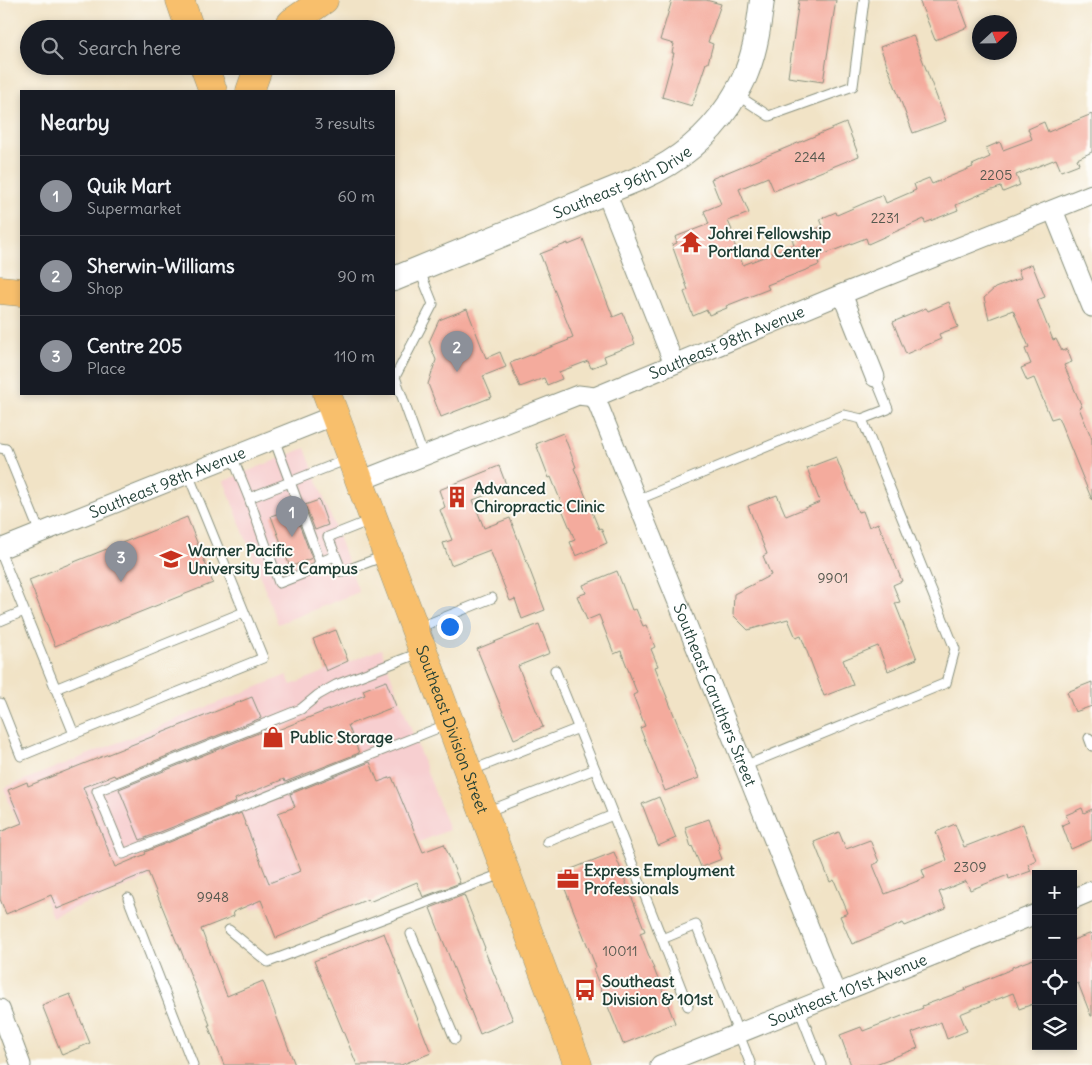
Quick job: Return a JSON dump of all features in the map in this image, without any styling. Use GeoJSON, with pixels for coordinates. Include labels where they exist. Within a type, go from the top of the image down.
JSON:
{"type":"FeatureCollection","features":[{"type":"Feature","properties":{"kind":"main road"},"geometry":{"type":"LineString","coordinates":[[180,0],[187,20]]}},
{"type":"Feature","properties":{"kind":"main road"},"geometry":{"type":"LineString","coordinates":[[295,20],[324,0]]}},
{"type":"Feature","properties":{"kind":"main road"},"geometry":{"type":"LineString","coordinates":[[207,75],[213,90]]}},
{"type":"Feature","properties":{"kind":"main road"},"geometry":{"type":"LineString","coordinates":[[250,90],[256,75]]}},
{"type":"Feature","properties":{"kind":"main road"},"geometry":{"type":"LineString","coordinates":[[0,290],[20,292]]}},
{"type":"Feature","properties":{"kind":"main road","name":"Southeast Division Street"},"geometry":{"type":"LineString","coordinates":[[331,404],[578,1065]]}},
{"type":"Feature","properties":{"kind":"street","name":"Southeast 96th Drive"},"geometry":{"type":"LineString","coordinates":[[395,279],[658,171],[675,161],[707,133],[736,95],[747,73],[754,52],[762,0]]}},
{"type":"Feature","properties":{"kind":"street"},"geometry":{"type":"LineString","coordinates":[[606,192],[674,364]]}},
{"type":"Feature","properties":{"kind":"street","name":"Southeast 98th Avenue"},"geometry":{"type":"LineString","coordinates":[[355,469],[423,455],[578,394],[595,397],[842,294],[1092,194]]}},
{"type":"Feature","properties":{"kind":"street"},"geometry":{"type":"LineString","coordinates":[[1053,210],[1092,307]]}},
{"type":"Feature","properties":{"kind":"street"},"geometry":{"type":"LineString","coordinates":[[842,294],[875,377]]}},
{"type":"Feature","properties":{"kind":"street","name":"Southeast Caruthers Street"},"geometry":{"type":"LineString","coordinates":[[595,397],[836,994]]}},
{"type":"Feature","properties":{"kind":"street","name":"Southeast 98th Avenue"},"geometry":{"type":"LineString","coordinates":[[0,550],[274,439],[331,404]]}},
{"type":"Feature","properties":{"kind":"street"},"geometry":{"type":"LineString","coordinates":[[1077,897],[1092,891]]}},
{"type":"Feature","properties":{"kind":"street","name":"Southeast 101st Avenue"},"geometry":{"type":"LineString","coordinates":[[660,1065],[1034,915]]}},
{"type":"Feature","properties":{"kind":"street"},"geometry":{"type":"LineString","coordinates":[[0,1009],[21,1065]]}},
{"type":"Feature","properties":{"kind":"lane"},"geometry":{"type":"LineString","coordinates":[[736,95],[769,116],[853,86],[864,0]]}},
{"type":"Feature","properties":{"kind":"lane"},"geometry":{"type":"LineString","coordinates":[[419,269],[432,304],[395,377],[423,455]]}},
{"type":"Feature","properties":{"kind":"lane"},"geometry":{"type":"LineString","coordinates":[[637,500],[844,415],[862,419],[888,409],[875,377]]}},
{"type":"Feature","properties":{"kind":"lane"},"geometry":{"type":"LineString","coordinates":[[744,766],[946,683],[955,649],[862,419]]}},
{"type":"Feature","properties":{"kind":"lane"},"geometry":{"type":"LineString","coordinates":[[274,439],[320,562]]}},
{"type":"Feature","properties":{"kind":"lane"},"geometry":{"type":"LineString","coordinates":[[0,448],[6,450],[40,533]]}},
{"type":"Feature","properties":{"kind":"lane"},"geometry":{"type":"LineString","coordinates":[[232,456],[279,583],[315,569],[320,562],[336,556]]}},
{"type":"Feature","properties":{"kind":"lane"},"geometry":{"type":"LineString","coordinates":[[249,498],[290,482],[355,469]]}},
{"type":"Feature","properties":{"kind":"lane"},"geometry":{"type":"LineString","coordinates":[[0,703],[21,756],[262,658],[188,474]]}},
{"type":"Feature","properties":{"kind":"lane"},"geometry":{"type":"LineString","coordinates":[[374,519],[328,536],[342,572],[388,555]]}},
{"type":"Feature","properties":{"kind":"lane"},"geometry":{"type":"LineString","coordinates":[[0,550],[74,734]]}},
{"type":"Feature","properties":{"kind":"lane"},"geometry":{"type":"LineString","coordinates":[[450,723],[123,854],[97,791],[301,709],[318,695],[492,598]]}},
{"type":"Feature","properties":{"kind":"lane"},"geometry":{"type":"LineString","coordinates":[[0,621],[24,611]]}},
{"type":"Feature","properties":{"kind":"lane"},"geometry":{"type":"LineString","coordinates":[[55,689],[244,612]]}},
{"type":"Feature","properties":{"kind":"lane"},"geometry":{"type":"LineString","coordinates":[[556,670],[688,1006]]}},
{"type":"Feature","properties":{"kind":"lane"},"geometry":{"type":"LineString","coordinates":[[469,772],[579,728]]}},
{"type":"Feature","properties":{"kind":"lane"},"geometry":{"type":"LineString","coordinates":[[484,812],[595,768]]}},
{"type":"Feature","properties":{"kind":"lane"},"geometry":{"type":"LineString","coordinates":[[547,842],[613,815]]}},
{"type":"Feature","properties":{"kind":"lane"},"geometry":{"type":"LineString","coordinates":[[229,930],[268,962],[507,872]]}},
{"type":"Feature","properties":{"kind":"lane"},"geometry":{"type":"LineString","coordinates":[[128,898],[193,1065]]}},
{"type":"Feature","properties":{"kind":"lane"},"geometry":{"type":"LineString","coordinates":[[662,939],[696,925],[752,1065]]}},
{"type":"Feature","properties":{"kind":"lane"},"geometry":{"type":"LineString","coordinates":[[411,934],[455,1039]]}},
{"type":"Feature","properties":{"kind":"lane"},"geometry":{"type":"LineString","coordinates":[[799,1009],[821,1065]]}},
{"type":"Feature","properties":{"kind":"shaded area"},"geometry":{"type":"Polygon","coordinates":[[[305,448],[359,592],[278,624],[224,481],[305,448]]]}},
{"type":"Feature","properties":{"kind":"shaded area","name":"Public Storage"},"geometry":{"type":"Polygon","coordinates":[[[381,649],[449,830],[252,910],[228,846],[52,917],[4,788],[287,675],[291,685],[381,649]]]}},
{"type":"Feature","properties":{"kind":"building"},"geometry":{"type":"Polygon","coordinates":[[[672,0],[706,0],[721,4],[708,42],[713,44],[708,63],[706,63],[692,106],[662,97],[674,53],[672,53],[674,44],[660,40],[672,0]]]}},
{"type":"Feature","properties":{"kind":"building"},"geometry":{"type":"Polygon","coordinates":[[[799,0],[836,0],[823,82],[788,77],[799,0]]]}},
{"type":"Feature","properties":{"kind":"building"},"geometry":{"type":"Polygon","coordinates":[[[919,0],[958,0],[968,27],[935,40],[919,0]]]}},
{"type":"Feature","properties":{"kind":"building"},"geometry":{"type":"Polygon","coordinates":[[[913,35],[946,121],[913,133],[880,47],[913,35]]]}},
{"type":"Feature","properties":{"kind":"building"},"geometry":{"type":"Polygon","coordinates":[[[1092,114],[1092,152],[1077,159],[1079,164],[1061,171],[1056,159],[1016,175],[1020,185],[1003,192],[1001,187],[983,193],[956,205],[958,210],[925,223],[924,219],[868,244],[866,238],[817,257],[819,265],[767,285],[769,289],[709,315],[707,310],[693,316],[684,292],[688,290],[672,245],[677,243],[675,237],[709,224],[704,211],[721,204],[711,179],[846,123],[859,156],[774,191],[768,177],[739,189],[749,213],[728,221],[732,230],[729,231],[743,265],[794,245],[792,238],[823,226],[820,219],[836,212],[837,215],[883,195],[886,203],[916,190],[914,184],[929,178],[932,184],[973,167],[972,165],[990,157],[986,148],[1000,142],[1003,150],[1032,139],[1028,129],[1044,122],[1048,132],[1092,114]]]}},
{"type":"Feature","properties":{"kind":"building"},"geometry":{"type":"Polygon","coordinates":[[[583,239],[613,317],[623,313],[635,344],[604,356],[606,362],[591,368],[588,361],[559,372],[562,379],[547,385],[544,378],[520,387],[510,363],[573,337],[540,254],[583,239]]]}},
{"type":"Feature","properties":{"kind":"building"},"geometry":{"type":"Polygon","coordinates":[[[1032,264],[1045,297],[1037,300],[1053,340],[1056,339],[1062,351],[1067,349],[1072,362],[1064,365],[1082,407],[1079,408],[1092,439],[1092,500],[1058,417],[1051,419],[1034,378],[1027,381],[1021,368],[1031,364],[1025,349],[1029,347],[1013,310],[989,319],[984,298],[995,288],[1021,278],[1018,270],[1032,264]]]}},
{"type":"Feature","properties":{"kind":"building"},"geometry":{"type":"Polygon","coordinates":[[[949,302],[958,327],[939,334],[941,339],[906,354],[893,322],[926,308],[928,311],[949,302]]]}},
{"type":"Feature","properties":{"kind":"building"},"geometry":{"type":"Polygon","coordinates":[[[467,309],[486,358],[500,352],[506,367],[483,376],[492,397],[441,417],[428,384],[436,360],[429,342],[439,320],[467,309]]]}},
{"type":"Feature","properties":{"kind":"building"},"geometry":{"type":"Polygon","coordinates":[[[563,433],[576,467],[574,468],[599,529],[601,528],[607,543],[576,556],[570,542],[575,540],[536,444],[563,433]]]}},
{"type":"Feature","properties":{"kind":"building"},"geometry":{"type":"Polygon","coordinates":[[[836,457],[858,512],[863,511],[869,527],[878,523],[902,581],[893,585],[900,602],[895,603],[917,659],[888,671],[878,646],[843,660],[853,685],[824,696],[801,636],[796,638],[788,619],[748,630],[733,615],[734,594],[771,575],[763,556],[767,554],[748,506],[777,495],[786,516],[820,502],[807,468],[836,457]]]}},
{"type":"Feature","properties":{"kind":"building"},"geometry":{"type":"Polygon","coordinates":[[[499,466],[507,487],[473,500],[484,528],[510,518],[545,610],[522,619],[515,599],[510,601],[490,550],[451,565],[443,543],[452,540],[440,510],[445,507],[439,490],[499,466]]]}},
{"type":"Feature","properties":{"kind":"building"},"geometry":{"type":"Polygon","coordinates":[[[319,500],[328,525],[315,530],[305,505],[319,500]]]}},
{"type":"Feature","properties":{"kind":"building"},"geometry":{"type":"Polygon","coordinates":[[[293,508],[312,558],[290,567],[271,516],[293,508]]]}},
{"type":"Feature","properties":{"kind":"building"},"geometry":{"type":"Polygon","coordinates":[[[187,517],[213,583],[55,646],[29,580],[187,517]]]}},
{"type":"Feature","properties":{"kind":"building"},"geometry":{"type":"Polygon","coordinates":[[[617,571],[632,610],[636,609],[643,626],[646,625],[655,647],[651,649],[658,666],[655,667],[699,778],[665,791],[640,728],[645,726],[633,695],[637,693],[621,651],[614,654],[599,615],[587,620],[577,596],[586,593],[583,585],[617,571]]]}},
{"type":"Feature","properties":{"kind":"building"},"geometry":{"type":"Polygon","coordinates":[[[539,624],[550,653],[518,666],[543,727],[514,739],[477,649],[539,624]]]}},
{"type":"Feature","properties":{"kind":"building"},"geometry":{"type":"Polygon","coordinates":[[[336,630],[348,661],[326,671],[313,639],[336,630]]]}},
{"type":"Feature","properties":{"kind":"building"},"geometry":{"type":"Polygon","coordinates":[[[386,681],[396,706],[348,725],[359,753],[285,782],[284,779],[235,799],[236,802],[140,840],[119,789],[266,730],[268,734],[365,695],[363,690],[386,681]]]}},
{"type":"Feature","properties":{"kind":"building"},"geometry":{"type":"Polygon","coordinates":[[[1092,682],[1092,706],[1075,712],[1067,692],[1092,682]]]}},
{"type":"Feature","properties":{"kind":"building"},"geometry":{"type":"Polygon","coordinates":[[[252,697],[261,718],[115,777],[114,775],[83,787],[115,867],[146,854],[145,852],[241,813],[269,883],[301,871],[278,813],[295,807],[290,794],[370,762],[378,782],[392,777],[423,852],[444,844],[460,883],[423,897],[417,882],[369,902],[368,899],[276,938],[261,900],[233,912],[234,916],[201,929],[227,996],[263,981],[295,1065],[224,1065],[178,943],[148,872],[57,909],[51,895],[6,914],[0,899],[0,832],[22,823],[8,790],[27,782],[28,786],[252,697]]]}},
{"type":"Feature","properties":{"kind":"building"},"geometry":{"type":"Polygon","coordinates":[[[659,797],[676,838],[658,846],[642,804],[659,797]]]}},
{"type":"Feature","properties":{"kind":"building"},"geometry":{"type":"Polygon","coordinates":[[[1082,808],[1084,813],[1092,809],[1092,840],[1071,849],[1062,825],[1069,822],[1066,815],[1082,808]]]}},
{"type":"Feature","properties":{"kind":"building"},"geometry":{"type":"Polygon","coordinates":[[[709,819],[722,859],[701,867],[691,847],[685,827],[709,819]]]}},
{"type":"Feature","properties":{"kind":"building"},"geometry":{"type":"Polygon","coordinates":[[[955,824],[964,847],[1023,824],[1036,860],[1028,864],[1031,871],[1009,879],[1008,875],[970,890],[966,881],[939,892],[946,909],[905,926],[903,923],[852,944],[840,916],[848,913],[834,880],[830,882],[814,842],[839,832],[846,849],[870,840],[879,862],[873,865],[885,894],[925,878],[922,870],[947,860],[936,832],[955,824]]]}},
{"type":"Feature","properties":{"kind":"building"},"geometry":{"type":"Polygon","coordinates":[[[614,852],[645,931],[640,933],[675,1023],[623,1044],[593,969],[596,967],[559,874],[614,852]]]}},
{"type":"Feature","properties":{"kind":"building"},"geometry":{"type":"Polygon","coordinates":[[[464,895],[513,1020],[480,1034],[430,908],[464,895]]]}},
{"type":"Feature","properties":{"kind":"building"},"geometry":{"type":"Polygon","coordinates":[[[384,933],[431,1053],[401,1065],[357,1065],[314,961],[384,933]]]}},
{"type":"Feature","properties":{"kind":"building"},"geometry":{"type":"Polygon","coordinates":[[[1092,933],[1092,1016],[1077,983],[1077,939],[1092,933]]]}},
{"type":"Feature","properties":{"kind":"building"},"geometry":{"type":"Polygon","coordinates":[[[1032,960],[1032,1004],[1019,1009],[1013,993],[960,1014],[967,1031],[947,1039],[941,1022],[912,1033],[918,1048],[873,1065],[851,1065],[840,1035],[861,1027],[863,1031],[923,1008],[922,1006],[966,990],[965,988],[1012,969],[1012,967],[1032,960]]]}},
{"type":"Feature","properties":{"kind":"building"},"geometry":{"type":"Polygon","coordinates":[[[70,994],[90,1043],[62,1055],[42,1005],[70,994]]]}},
{"type":"Feature","properties":{"kind":"place","name":"Johrei Fellowship Portland Center"},"geometry":{"type":"Point","coordinates":[691,242]}},
{"type":"Feature","properties":{"kind":"place","name":"Sherwin-Williams"},"geometry":{"type":"Point","coordinates":[457,372]}},
{"type":"Feature","properties":{"kind":"place","name":"Advanced Chiropractic Clinic"},"geometry":{"type":"Point","coordinates":[457,497]}},
{"type":"Feature","properties":{"kind":"place","name":"Quik Mart"},"geometry":{"type":"Point","coordinates":[292,537]}},
{"type":"Feature","properties":{"kind":"place","name":"Warner Pacific University East Campus"},"geometry":{"type":"Point","coordinates":[171,559]}},
{"type":"Feature","properties":{"kind":"place","name":"Centre 205"},"geometry":{"type":"Point","coordinates":[121,582]}},
{"type":"Feature","properties":{"kind":"place","name":"Public Storage"},"geometry":{"type":"Point","coordinates":[273,737]}},
{"type":"Feature","properties":{"kind":"place","name":"Express Employment Professionals"},"geometry":{"type":"Point","coordinates":[568,879]}},
{"type":"Feature","properties":{"kind":"place","name":"Southeast Division & 101st"},"geometry":{"type":"Point","coordinates":[585,990]}}]}
